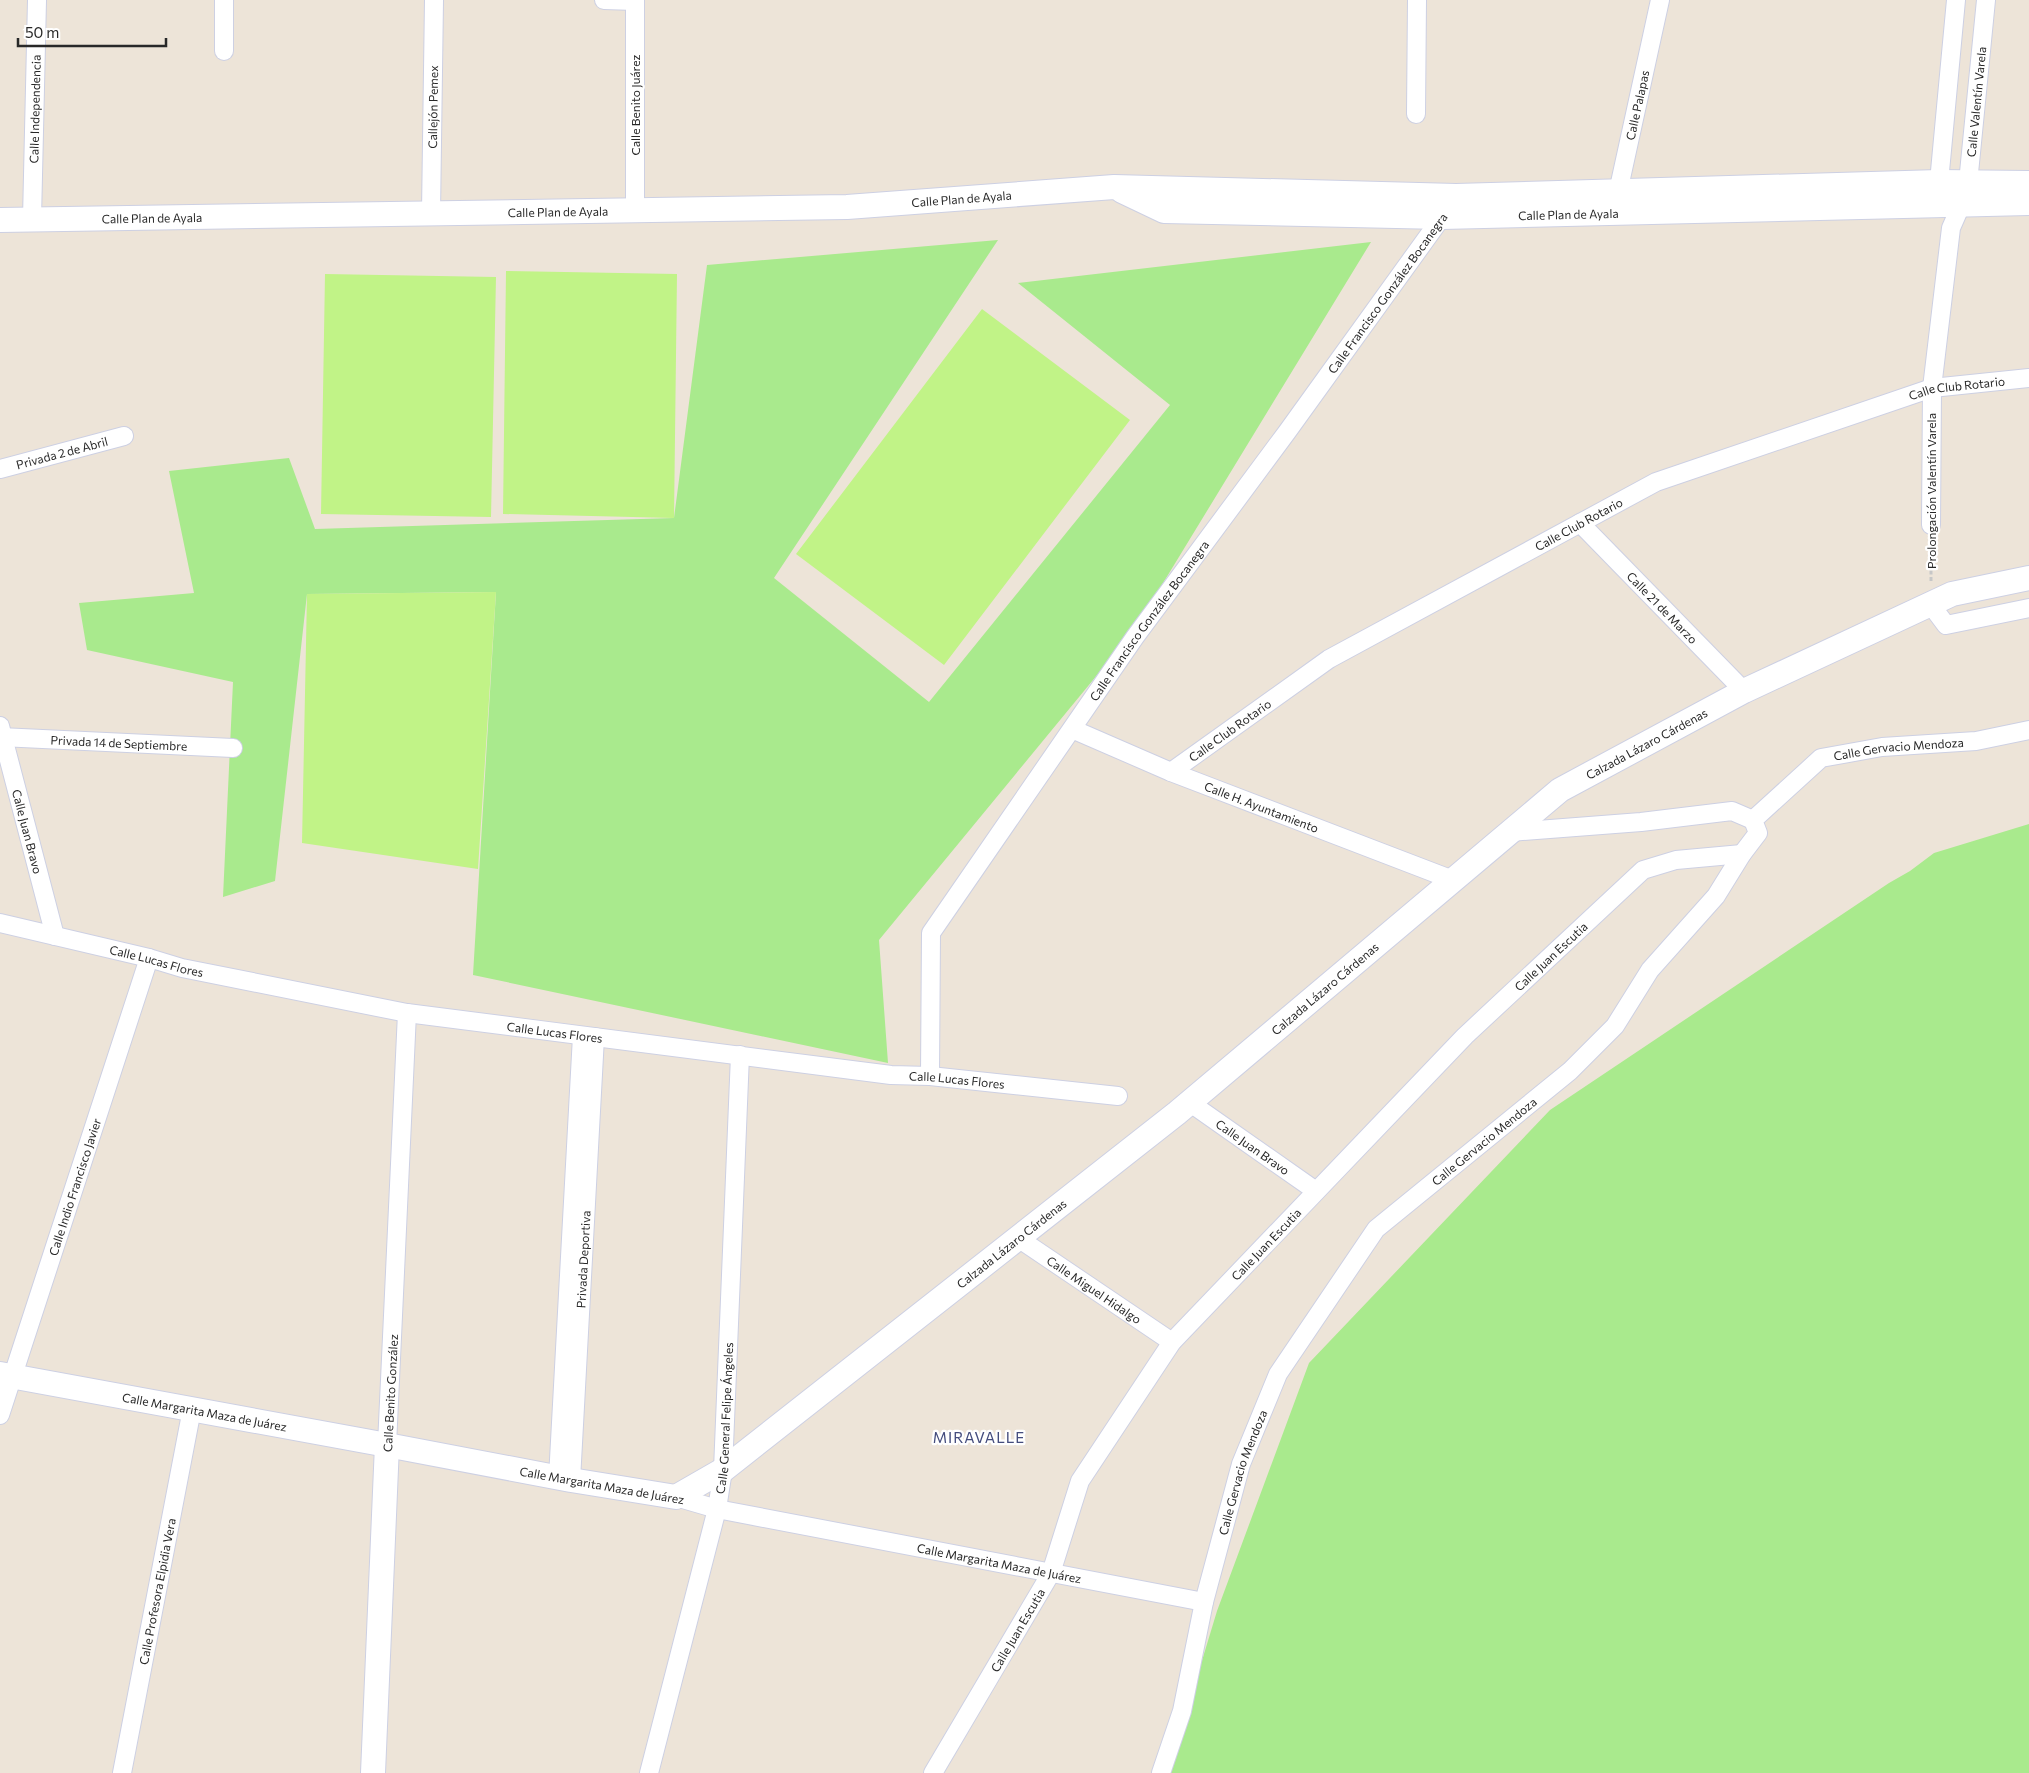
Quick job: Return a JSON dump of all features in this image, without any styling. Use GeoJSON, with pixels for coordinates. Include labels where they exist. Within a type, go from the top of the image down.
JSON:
{"type":"FeatureCollection","features":[{"type":"Feature","properties":{"kind":"street","name":"Calle Independencia"},"geometry":{"type":"LineString","coordinates":[[32,219],[37,0]]}},
{"type":"Feature","properties":{"kind":"street"},"geometry":{"type":"LineString","coordinates":[[224,0],[224,52]]}},
{"type":"Feature","properties":{"kind":"street","name":"Callejón Pemex"},"geometry":{"type":"LineString","coordinates":[[431,213],[434,0]]}},
{"type":"Feature","properties":{"kind":"street"},"geometry":{"type":"LineString","coordinates":[[604,0],[635,0]]}},
{"type":"Feature","properties":{"kind":"street","name":"Calle Benito Juárez"},"geometry":{"type":"LineString","coordinates":[[635,0],[635,210]]}},
{"type":"Feature","properties":{"kind":"street"},"geometry":{"type":"LineString","coordinates":[[1416,114],[1417,0]]}},
{"type":"Feature","properties":{"kind":"street","name":"Calle Palapas"},"geometry":{"type":"LineString","coordinates":[[1617,202],[1660,0]]}},
{"type":"Feature","properties":{"kind":"street"},"geometry":{"type":"LineString","coordinates":[[1953,193],[1956,0]]}},
{"type":"Feature","properties":{"kind":"street","name":"Calle Valentín Varela"},"geometry":{"type":"LineString","coordinates":[[1953,193],[1986,0]]}},
{"type":"Feature","properties":{"kind":"street","name":"Calle Plan de Ayala"},"geometry":{"type":"LineString","coordinates":[[1114,187],[1164,211],[1442,217],[1617,202],[1953,193],[2029,183]]}},
{"type":"Feature","properties":{"kind":"street","name":"Calle Plan de Ayala"},"geometry":{"type":"LineString","coordinates":[[0,220],[846,207],[1114,187],[1617,202]]}},
{"type":"Feature","properties":{"kind":"street","name":"Calle Plan de Ayala"},"geometry":{"type":"LineString","coordinates":[[1953,193],[2029,203]]}},
{"type":"Feature","properties":{"kind":"street","name":"Prolongación Valentín Varela"},"geometry":{"type":"LineString","coordinates":[[1931,526],[1932,388],[1952,228],[1953,193]]}},
{"type":"Feature","properties":{"kind":"street","name":"Calle Francisco González Bocanegra"},"geometry":{"type":"LineString","coordinates":[[930,1076],[931,933],[1136,636],[1287,432],[1456,196]]}},
{"type":"Feature","properties":{"kind":"street","name":"Calle Club Rotario"},"geometry":{"type":"LineString","coordinates":[[1171,772],[1329,659],[1656,482],[1932,388],[2029,378]]}},
{"type":"Feature","properties":{"kind":"street","name":"Privada 2 de Abril"},"geometry":{"type":"LineString","coordinates":[[0,469],[124,436]]}},
{"type":"Feature","properties":{"kind":"street","name":"Calle 21 de Marzo"},"geometry":{"type":"LineString","coordinates":[[1580,523],[1744,692]]}},
{"type":"Feature","properties":{"kind":"street","name":"Calzada Lázaro Cárdenas"},"geometry":{"type":"LineString","coordinates":[[676,1497],[723,1470],[1189,1102],[1560,790],[1744,692],[1952,594],[2029,578]]}},
{"type":"Feature","properties":{"kind":"street"},"geometry":{"type":"LineString","coordinates":[[1931,604],[1946,625],[2029,608]]}},
{"type":"Feature","properties":{"kind":"street","name":"Calle H. Ayuntamiento"},"geometry":{"type":"LineString","coordinates":[[1072,728],[1171,772],[1453,880]]}},
{"type":"Feature","properties":{"kind":"street","name":"Calle Gervacio Mendoza"},"geometry":{"type":"LineString","coordinates":[[1161,1773],[1182,1711],[1204,1602],[1241,1464],[1278,1374],[1376,1229],[1570,1071],[1615,1026],[1650,970],[1716,896],[1742,854],[1758,833],[1753,820],[1821,758],[1882,747],[1976,742],[2029,730]]}},
{"type":"Feature","properties":{"kind":"street","name":"Privada 14 de Septiembre"},"geometry":{"type":"LineString","coordinates":[[1,734],[233,748]]}},
{"type":"Feature","properties":{"kind":"street","name":"Calle Juan Bravo"},"geometry":{"type":"LineString","coordinates":[[1,734],[55,936]]}},
{"type":"Feature","properties":{"kind":"street"},"geometry":{"type":"LineString","coordinates":[[1510,832],[1641,822],[1732,810],[1753,820]]}},
{"type":"Feature","properties":{"kind":"street","name":"Calle Juan Escutia"},"geometry":{"type":"LineString","coordinates":[[933,1773],[1051,1573],[1080,1481],[1172,1342],[1465,1036],[1643,870],[1676,860],[1742,854]]}},
{"type":"Feature","properties":{"kind":"street","name":"Calle Lucas Flores"},"geometry":{"type":"LineString","coordinates":[[0,924],[149,958],[182,968],[407,1013],[891,1075],[930,1076],[1118,1096]]}},
{"type":"Feature","properties":{"kind":"street","name":"Calle Indio Francisco Javier"},"geometry":{"type":"LineString","coordinates":[[0,1415],[6,1375],[149,958]]}},
{"type":"Feature","properties":{"kind":"street","name":"Calle Benito González"},"geometry":{"type":"LineString","coordinates":[[373,1773],[407,1013]]}},
{"type":"Feature","properties":{"kind":"street","name":"Privada Deportiva"},"geometry":{"type":"LineString","coordinates":[[564,1479],[589,1036]]}},
{"type":"Feature","properties":{"kind":"street","name":"Calle General Felipe Ángeles"},"geometry":{"type":"LineString","coordinates":[[649,1773],[717,1509],[723,1470],[740,1055]]}},
{"type":"Feature","properties":{"kind":"street","name":"Calle Juan Bravo"},"geometry":{"type":"LineString","coordinates":[[1189,1102],[1316,1191]]}},
{"type":"Feature","properties":{"kind":"street","name":"Calle Miguel Hidalgo"},"geometry":{"type":"LineString","coordinates":[[1018,1238],[1172,1342]]}},
{"type":"Feature","properties":{"kind":"street","name":"Calle Margarita Maza de Juárez"},"geometry":{"type":"LineString","coordinates":[[6,1375],[564,1479],[676,1497],[717,1509],[1204,1602]]}},
{"type":"Feature","properties":{"kind":"street","name":"Calle Profesora Elpidia Vera"},"geometry":{"type":"LineString","coordinates":[[122,1773],[192,1409]]}},
{"type":"Feature","properties":{"kind":"path","name":"Prolongación Valentín Varela"},"geometry":{"type":"LineString","coordinates":[[1931,526],[1931,604]]}},
{"type":"Feature","properties":{"kind":"green space"},"geometry":{"type":"Polygon","coordinates":[[[998,240],[774,578],[929,702],[1170,405],[1018,283],[1371,242],[1135,629],[879,940],[888,1063],[473,975],[496,592],[307,594],[275,881],[223,897],[233,682],[87,650],[79,603],[194,593],[169,471],[289,458],[315,529],[674,518],[707,265],[998,240]]]}},
{"type":"Feature","properties":{"kind":"green space"},"geometry":{"type":"Polygon","coordinates":[[[506,271],[677,274],[674,518],[503,514],[506,271]]]}},
{"type":"Feature","properties":{"kind":"green space"},"geometry":{"type":"Polygon","coordinates":[[[325,274],[496,277],[491,517],[321,514],[325,274]]]}},
{"type":"Feature","properties":{"kind":"green space"},"geometry":{"type":"Polygon","coordinates":[[[982,309],[1130,420],[944,665],[796,554],[982,309]]]}},
{"type":"Feature","properties":{"kind":"green space"},"geometry":{"type":"Polygon","coordinates":[[[496,592],[478,869],[302,843],[307,594],[496,592]]]}},
{"type":"Feature","properties":{"kind":"green space"},"geometry":{"type":"Polygon","coordinates":[[[2029,824],[2029,1773],[1168,1773],[1217,1611],[1309,1363],[1550,1110],[1889,883],[1910,871],[1934,853],[2029,824]]]}},
{"type":"Feature","properties":{"kind":"district","name":"MIRAVALLE"},"geometry":{"type":"Point","coordinates":[979,1437]}}]}
